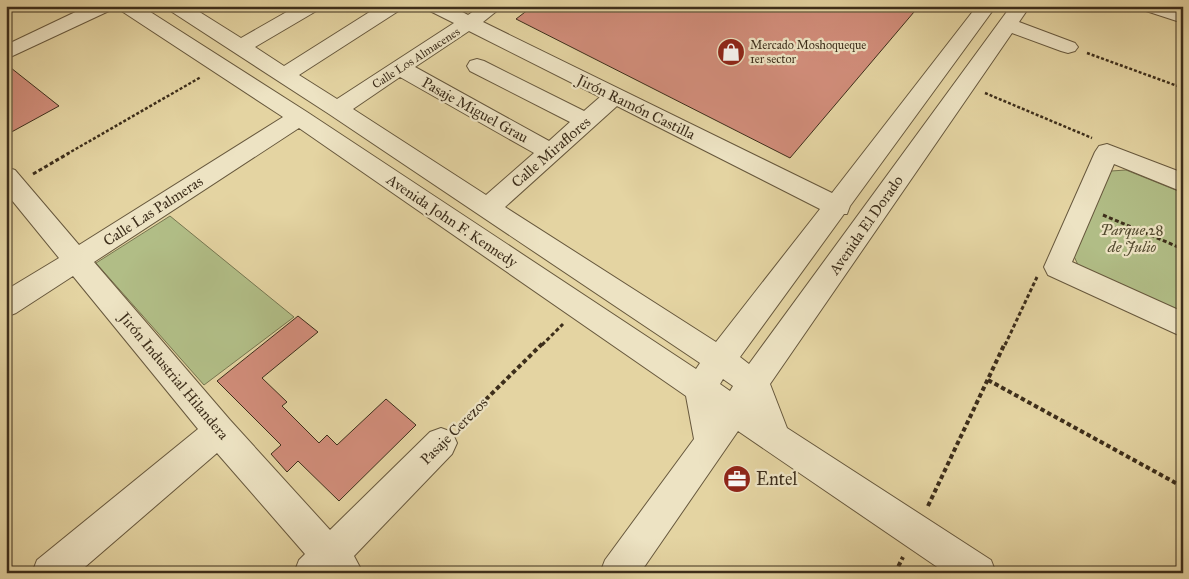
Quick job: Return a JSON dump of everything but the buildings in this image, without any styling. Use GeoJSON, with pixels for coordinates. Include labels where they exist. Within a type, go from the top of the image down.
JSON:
{"type":"FeatureCollection","features":[{"type":"Feature","properties":{"kind":"street"},"geometry":{"type":"LineString","coordinates":[[6,52],[104,6]]}},
{"type":"Feature","properties":{"kind":"street","name":"Avenida John F. Kennedy"},"geometry":{"type":"LineString","coordinates":[[128,6],[299,117],[580,308],[978,573]]}},
{"type":"Feature","properties":{"kind":"street"},"geometry":{"type":"LineString","coordinates":[[240,47],[311,6]]}},
{"type":"Feature","properties":{"kind":"street"},"geometry":{"type":"LineString","coordinates":[[284,75],[393,6]]}},
{"type":"Feature","properties":{"kind":"street","name":"Jirón Ramón Castilla"},"geometry":{"type":"LineString","coordinates":[[435,6],[838,207]]}},
{"type":"Feature","properties":{"kind":"street","name":"Calle Los Almacenes"},"geometry":{"type":"LineString","coordinates":[[337,109],[494,6]]}},
{"type":"Feature","properties":{"kind":"street"},"geometry":{"type":"LineString","coordinates":[[711,444],[700,388],[838,207],[986,6],[1014,16],[1068,47]]}},
{"type":"Feature","properties":{"kind":"street"},"geometry":{"type":"LineString","coordinates":[[1150,6],[1183,17]]}},
{"type":"Feature","properties":{"kind":"street","name":"Avenida John F. Kennedy"},"geometry":{"type":"LineString","coordinates":[[191,9],[240,47],[754,384]]}},
{"type":"Feature","properties":{"kind":"street","name":"Avenida El Dorado"},"geometry":{"type":"LineString","coordinates":[[618,573],[1014,16]]}},
{"type":"Feature","properties":{"kind":"street"},"geometry":{"type":"LineString","coordinates":[[441,92],[508,43]]}},
{"type":"Feature","properties":{"kind":"street"},"geometry":{"type":"LineString","coordinates":[[477,66],[586,121]]}},
{"type":"Feature","properties":{"kind":"street","name":"Pasaje Miguel Grau"},"geometry":{"type":"LineString","coordinates":[[400,68],[550,152]]}},
{"type":"Feature","properties":{"kind":"street","name":"Calle Miraflores"},"geometry":{"type":"LineString","coordinates":[[488,208],[615,96]]}},
{"type":"Feature","properties":{"kind":"street","name":"Calle Las Palmeras"},"geometry":{"type":"LineString","coordinates":[[6,304],[299,117]]}},
{"type":"Feature","properties":{"kind":"street"},"geometry":{"type":"LineString","coordinates":[[1183,183],[1107,152],[1057,266],[1183,325]]}},
{"type":"Feature","properties":{"kind":"street","name":"Jirón Industrial Hilandera"},"geometry":{"type":"LineString","coordinates":[[10,181],[77,259],[329,567]]}},
{"type":"Feature","properties":{"kind":"street"},"geometry":{"type":"LineString","coordinates":[[754,384],[775,438]]}},
{"type":"Feature","properties":{"kind":"street"},"geometry":{"type":"LineString","coordinates":[[50,573],[219,431]]}},
{"type":"Feature","properties":{"kind":"street","name":"Pasaje Cerezos"},"geometry":{"type":"LineString","coordinates":[[329,567],[441,443]]}},
{"type":"Feature","properties":{"kind":"path"},"geometry":{"type":"LineString","coordinates":[[1068,47],[1183,88]]}},
{"type":"Feature","properties":{"kind":"path"},"geometry":{"type":"LineString","coordinates":[[10,181],[220,66]]}},
{"type":"Feature","properties":{"kind":"path"},"geometry":{"type":"LineString","coordinates":[[966,85],[1093,138],[1107,152]]}},
{"type":"Feature","properties":{"kind":"path"},"geometry":{"type":"LineString","coordinates":[[1094,212],[1183,249]]}},
{"type":"Feature","properties":{"kind":"path"},"geometry":{"type":"LineString","coordinates":[[895,573],[1041,268],[1057,266]]}},
{"type":"Feature","properties":{"kind":"path","name":"Pasaje Cerezos"},"geometry":{"type":"LineString","coordinates":[[441,443],[580,308]]}},
{"type":"Feature","properties":{"kind":"path"},"geometry":{"type":"LineString","coordinates":[[988,380],[1183,488]]}},
{"type":"Feature","properties":{"kind":"green space","name":"Parque 28 de Julio"},"geometry":{"type":"Polygon","coordinates":[[[1126,170],[1183,193],[1183,318],[1079,267],[1071,250],[1107,173],[1126,170]]]}},
{"type":"Feature","properties":{"kind":"green space"},"geometry":{"type":"Polygon","coordinates":[[[170,216],[294,317],[204,385],[96,263],[170,216]]]}},
{"type":"Feature","properties":{"kind":"place","name":"Mercado Moshoqueque 1er sector"},"geometry":{"type":"Point","coordinates":[731,52]}},
{"type":"Feature","properties":{"kind":"place","name":"Entel"},"geometry":{"type":"Point","coordinates":[737,479]}}]}
